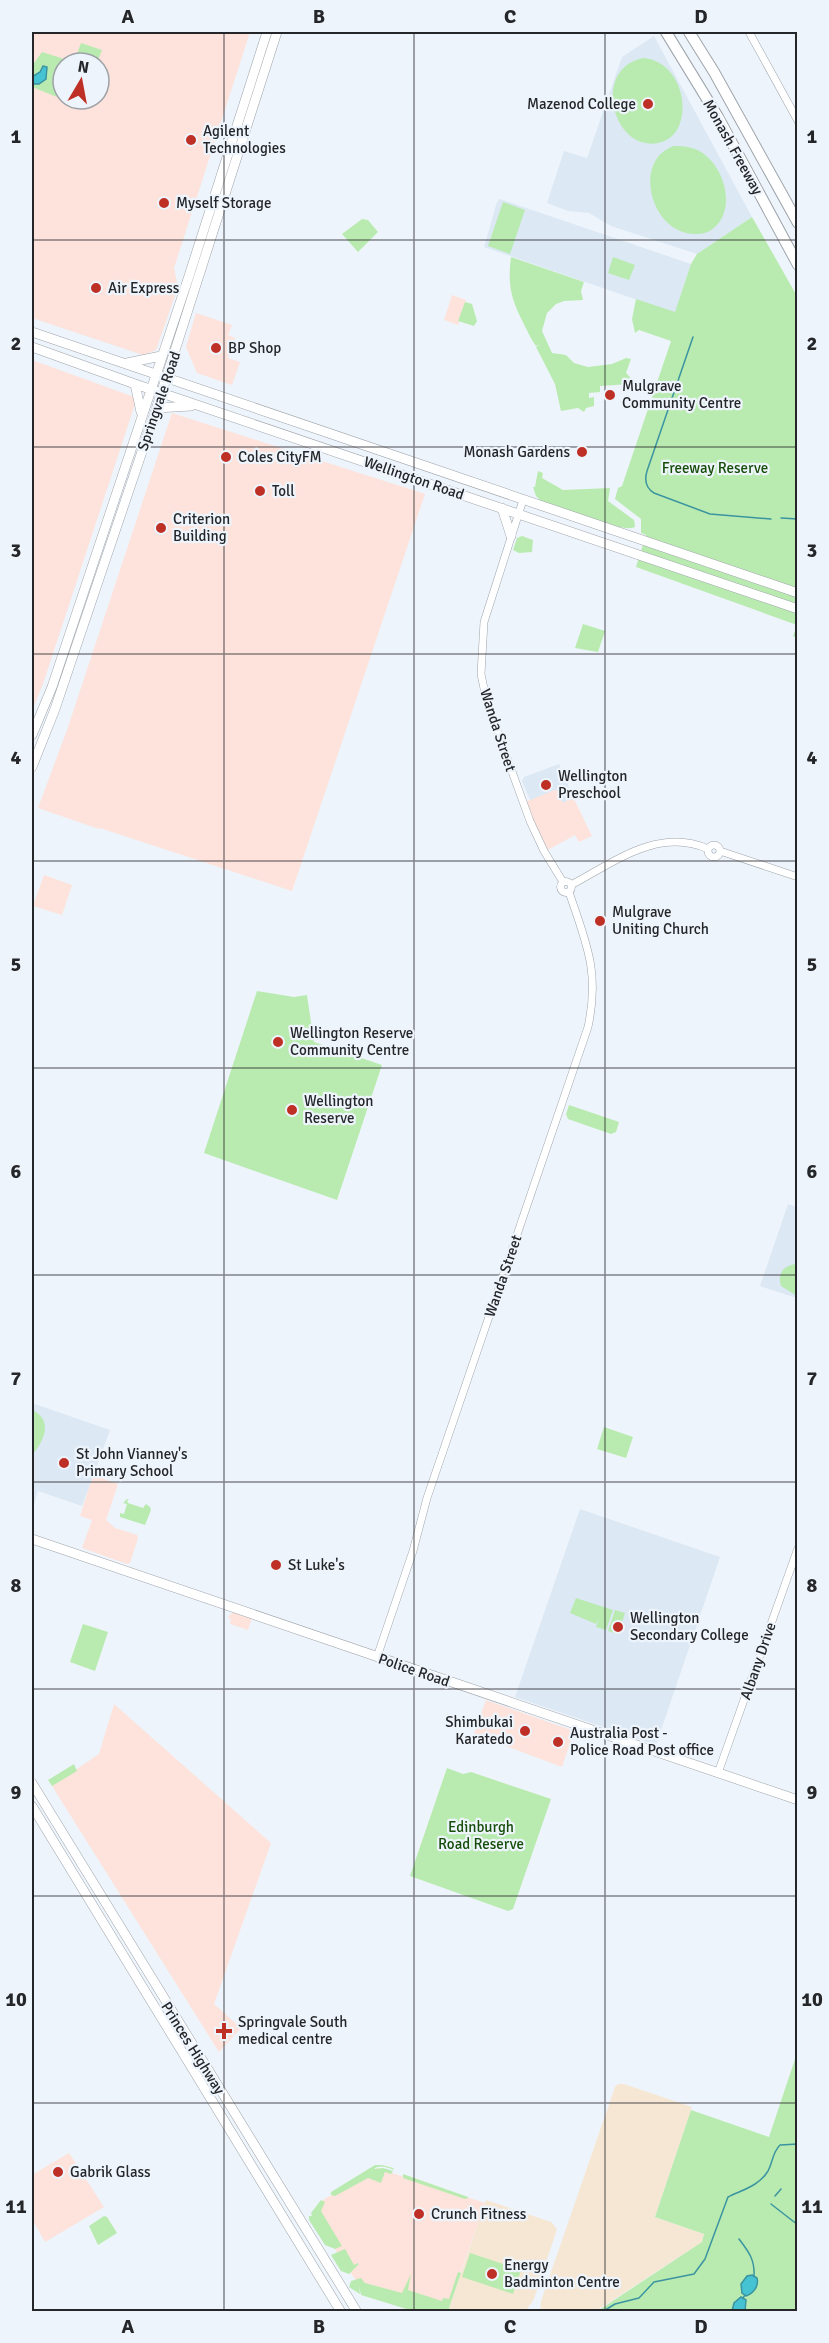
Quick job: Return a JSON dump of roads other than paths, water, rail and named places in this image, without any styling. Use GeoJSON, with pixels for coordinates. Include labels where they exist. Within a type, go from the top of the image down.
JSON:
{"type":"FeatureCollection","features":[{"type":"Feature","properties":{"kind":"highway","name":"Monash Freeway"},"geometry":{"type":"LineString","coordinates":[[666,32],[718,117],[798,265]]}},
{"type":"Feature","properties":{"kind":"highway","name":"Monash Freeway"},"geometry":{"type":"LineString","coordinates":[[689,32],[714,72],[798,223]]}},
{"type":"Feature","properties":{"kind":"main road","name":"Springvale Road"},"geometry":{"type":"LineString","coordinates":[[32,735],[52,687],[189,276],[267,32]]}},
{"type":"Feature","properties":{"kind":"main road","name":"Springvale Road"},"geometry":{"type":"LineString","coordinates":[[32,767],[61,692],[157,408],[277,32]]}},
{"type":"Feature","properties":{"kind":"main road","name":"Wellington Road"},"geometry":{"type":"LineString","coordinates":[[32,332],[798,592]]}},
{"type":"Feature","properties":{"kind":"main road","name":"Wellington Road"},"geometry":{"type":"LineString","coordinates":[[32,347],[798,609]]}},
{"type":"Feature","properties":{"kind":"main road"},"geometry":{"type":"LineString","coordinates":[[174,355],[180,382]]}},
{"type":"Feature","properties":{"kind":"main road"},"geometry":{"type":"LineString","coordinates":[[125,363],[161,356]]}},
{"type":"Feature","properties":{"kind":"main road"},"geometry":{"type":"LineString","coordinates":[[135,384],[141,415]]}},
{"type":"Feature","properties":{"kind":"main road"},"geometry":{"type":"LineString","coordinates":[[157,408],[200,406]]}},
{"type":"Feature","properties":{"kind":"main road"},"geometry":{"type":"LineString","coordinates":[[502,508],[511,536]]}},
{"type":"Feature","properties":{"kind":"main road"},"geometry":{"type":"LineString","coordinates":[[644,556],[648,542]]}},
{"type":"Feature","properties":{"kind":"main road","name":"Police Road"},"geometry":{"type":"LineString","coordinates":[[32,1539],[798,1800]]}},
{"type":"Feature","properties":{"kind":"main road","name":"Princes Highway"},"geometry":{"type":"LineString","coordinates":[[32,1783],[357,2312]]}},
{"type":"Feature","properties":{"kind":"main road","name":"Princes Highway"},"geometry":{"type":"LineString","coordinates":[[32,1806],[341,2312]]}},
{"type":"Feature","properties":{"kind":"main road"},"geometry":{"type":"LineString","coordinates":[[94,1908],[104,1903]]}},
{"type":"Feature","properties":{"kind":"street"},"geometry":{"type":"LineString","coordinates":[[749,32],[798,121]]}},
{"type":"Feature","properties":{"kind":"street","name":"Wanda Street"},"geometry":{"type":"LineString","coordinates":[[377,1657],[413,1551],[427,1498],[588,1027],[592,998],[592,966],[587,941],[570,888],[567,881],[563,882],[530,821],[487,703],[481,674],[484,622],[523,500]]}},
{"type":"Feature","properties":{"kind":"street"},"geometry":{"type":"LineString","coordinates":[[570,888],[643,847],[656,843],[684,842],[708,849],[714,845],[720,851],[798,877]]}},
{"type":"Feature","properties":{"kind":"street","name":"Albany Drive"},"geometry":{"type":"LineString","coordinates":[[718,1773],[798,1548]]}},
{"type":"Feature","properties":{"kind":"water"},"geometry":{"type":"Polygon","coordinates":[[[43,66],[47,67],[46,79],[39,84],[33,84],[32,77],[40,72],[43,66]]]}},
{"type":"Feature","properties":{"kind":"water"},"geometry":{"type":"Polygon","coordinates":[[[752,2275],[757,2278],[757,2286],[746,2296],[742,2293],[741,2284],[747,2276],[752,2275]]]}},
{"type":"Feature","properties":{"kind":"water"},"geometry":{"type":"Polygon","coordinates":[[[741,2297],[746,2300],[745,2311],[732,2311],[734,2303],[741,2297]]]}},
{"type":"Feature","properties":{"kind":"waterway"},"geometry":{"type":"LineString","coordinates":[[693,337],[647,471],[647,486],[654,493],[710,514],[771,519]]}},
{"type":"Feature","properties":{"kind":"waterway"},"geometry":{"type":"LineString","coordinates":[[781,518],[798,519]]}},
{"type":"Feature","properties":{"kind":"waterway"},"geometry":{"type":"LineString","coordinates":[[602,2312],[615,2304],[639,2298],[654,2282],[694,2274],[705,2259],[728,2197],[760,2180],[770,2168],[775,2151],[780,2145],[798,2144]]}},
{"type":"Feature","properties":{"kind":"waterway"},"geometry":{"type":"LineString","coordinates":[[775,2196],[781,2189]]}},
{"type":"Feature","properties":{"kind":"waterway"},"geometry":{"type":"LineString","coordinates":[[771,2204],[798,2225]]}},
{"type":"Feature","properties":{"kind":"waterway"},"geometry":{"type":"LineString","coordinates":[[739,2239],[752,2260],[754,2276]]}},
{"type":"Feature","properties":{"kind":"place","name":"Mazenod College"},"geometry":{"type":"Point","coordinates":[648,104]}},
{"type":"Feature","properties":{"kind":"place","name":"Agilent Technologies"},"geometry":{"type":"Point","coordinates":[191,140]}},
{"type":"Feature","properties":{"kind":"place","name":"Myself Storage"},"geometry":{"type":"Point","coordinates":[164,203]}},
{"type":"Feature","properties":{"kind":"place","name":"Air Express"},"geometry":{"type":"Point","coordinates":[96,288]}},
{"type":"Feature","properties":{"kind":"place","name":"BP Shop"},"geometry":{"type":"Point","coordinates":[216,348]}},
{"type":"Feature","properties":{"kind":"place","name":"Mulgrave Community Centre"},"geometry":{"type":"Point","coordinates":[610,395]}},
{"type":"Feature","properties":{"kind":"place","name":"Monash Gardens"},"geometry":{"type":"Point","coordinates":[582,452]}},
{"type":"Feature","properties":{"kind":"place","name":"Coles CityFM"},"geometry":{"type":"Point","coordinates":[226,457]}},
{"type":"Feature","properties":{"kind":"place","name":"Toll"},"geometry":{"type":"Point","coordinates":[260,491]}},
{"type":"Feature","properties":{"kind":"place","name":"Criterion Building"},"geometry":{"type":"Point","coordinates":[161,528]}},
{"type":"Feature","properties":{"kind":"place","name":"Wellington Preschool"},"geometry":{"type":"Point","coordinates":[546,785]}},
{"type":"Feature","properties":{"kind":"place","name":"Mulgrave Uniting Church"},"geometry":{"type":"Point","coordinates":[600,921]}},
{"type":"Feature","properties":{"kind":"place","name":"Wellington Reserve Community Centre"},"geometry":{"type":"Point","coordinates":[278,1042]}},
{"type":"Feature","properties":{"kind":"place","name":"Wellington Reserve"},"geometry":{"type":"Point","coordinates":[292,1110]}},
{"type":"Feature","properties":{"kind":"place","name":"St John Vianney's Primary School"},"geometry":{"type":"Point","coordinates":[64,1463]}},
{"type":"Feature","properties":{"kind":"place","name":"St Luke's"},"geometry":{"type":"Point","coordinates":[276,1565]}},
{"type":"Feature","properties":{"kind":"place","name":"Wellington Secondary College"},"geometry":{"type":"Point","coordinates":[618,1627]}},
{"type":"Feature","properties":{"kind":"place","name":"Shimbukai Karatedo"},"geometry":{"type":"Point","coordinates":[525,1731]}},
{"type":"Feature","properties":{"kind":"place","name":"Australia Post - Police Road Post office"},"geometry":{"type":"Point","coordinates":[558,1742]}},
{"type":"Feature","properties":{"kind":"place","name":"Springvale South medical centre"},"geometry":{"type":"Point","coordinates":[224,2031]}},
{"type":"Feature","properties":{"kind":"place","name":"Gabrik Glass"},"geometry":{"type":"Point","coordinates":[58,2172]}},
{"type":"Feature","properties":{"kind":"place","name":"Crunch Fitness"},"geometry":{"type":"Point","coordinates":[419,2214]}},
{"type":"Feature","properties":{"kind":"place","name":"Energy Badminton Centre"},"geometry":{"type":"Point","coordinates":[492,2274]}},
{"type":"Feature","properties":{"kind":"park label","name":"Freeway Reserve"},"geometry":{"type":"Point","coordinates":[715,468]}},
{"type":"Feature","properties":{"kind":"park label","name":"Edinburgh Road Reserve"},"geometry":{"type":"Point","coordinates":[481,1836]}}]}
